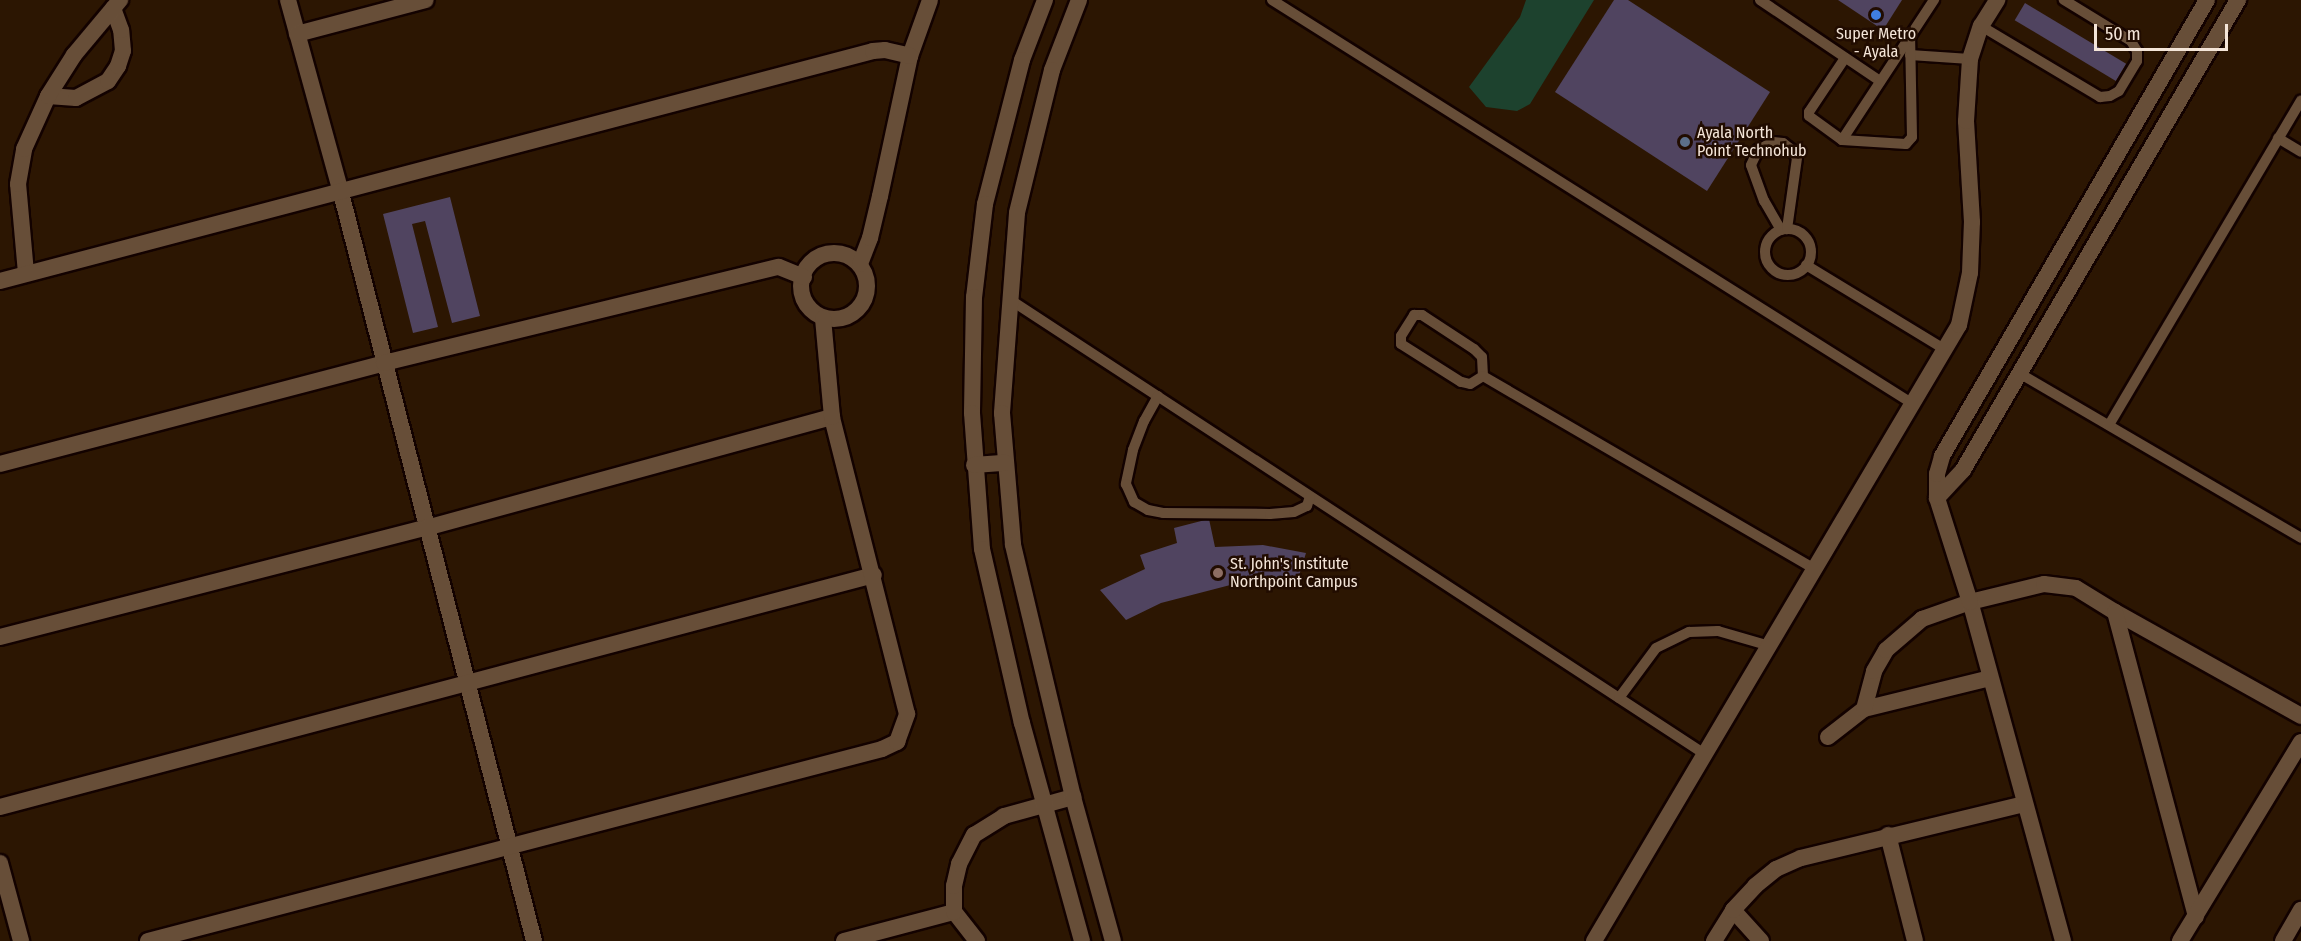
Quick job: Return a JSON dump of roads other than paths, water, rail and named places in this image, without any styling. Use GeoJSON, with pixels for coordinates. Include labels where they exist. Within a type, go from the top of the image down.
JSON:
{"type":"FeatureCollection","features":[{"type":"Feature","properties":{"kind":"street"},"geometry":{"type":"LineString","coordinates":[[288,0],[341,192],[534,941]]}},
{"type":"Feature","properties":{"kind":"street"},"geometry":{"type":"LineString","coordinates":[[297,34],[426,0]]}},
{"type":"Feature","properties":{"kind":"street"},"geometry":{"type":"LineString","coordinates":[[860,264],[875,217],[910,56],[930,0]]}},
{"type":"Feature","properties":{"kind":"street"},"geometry":{"type":"LineString","coordinates":[[1045,0],[1022,60],[985,204],[974,297],[972,413],[974,465],[982,549],[1022,723],[1082,941]]}},
{"type":"Feature","properties":{"kind":"street"},"geometry":{"type":"LineString","coordinates":[[1079,0],[1052,70],[1017,213],[1002,413],[1013,545],[1073,797],[1113,941]]}},
{"type":"Feature","properties":{"kind":"street"},"geometry":{"type":"LineString","coordinates":[[1594,941],[1959,325],[1970,273],[1972,222],[1966,121],[1970,59],[1981,26],[1997,0]]}},
{"type":"Feature","properties":{"kind":"street"},"geometry":{"type":"LineString","coordinates":[[2063,941],[1970,602],[1937,498],[1937,474],[1942,456],[2207,0]]}},
{"type":"Feature","properties":{"kind":"street"},"geometry":{"type":"LineString","coordinates":[[1937,498],[1963,470],[2238,0]]}},
{"type":"Feature","properties":{"kind":"street"},"geometry":{"type":"LineString","coordinates":[[48,96],[76,98],[108,81],[118,66],[123,51],[117,4]]}},
{"type":"Feature","properties":{"kind":"street"},"geometry":{"type":"LineString","coordinates":[[26,273],[18,184],[24,148],[48,96],[74,55],[117,4]]}},
{"type":"Feature","properties":{"kind":"street"},"geometry":{"type":"LineString","coordinates":[[0,281],[873,51],[885,50],[910,56]]}},
{"type":"Feature","properties":{"kind":"street"},"geometry":{"type":"LineString","coordinates":[[2148,103],[2169,117]]}},
{"type":"Feature","properties":{"kind":"street"},"geometry":{"type":"LineString","coordinates":[[844,255],[860,264],[868,282],[863,301],[846,317],[834,320],[823,318],[809,309],[803,296],[804,277],[810,265],[822,256],[844,255]]}},
{"type":"Feature","properties":{"kind":"street"},"geometry":{"type":"LineString","coordinates":[[0,464],[384,363],[780,267],[804,277]]}},
{"type":"Feature","properties":{"kind":"street"},"geometry":{"type":"LineString","coordinates":[[2039,287],[2061,299]]}},
{"type":"Feature","properties":{"kind":"street"},"geometry":{"type":"LineString","coordinates":[[148,941],[882,749],[897,742],[907,714],[874,575],[832,417],[823,318]]}},
{"type":"Feature","properties":{"kind":"street"},"geometry":{"type":"LineString","coordinates":[[0,637],[426,528],[832,417]]}},
{"type":"Feature","properties":{"kind":"street"},"geometry":{"type":"LineString","coordinates":[[1962,421],[1984,435]]}},
{"type":"Feature","properties":{"kind":"street"},"geometry":{"type":"LineString","coordinates":[[974,465],[1005,463]]}},
{"type":"Feature","properties":{"kind":"street"},"geometry":{"type":"LineString","coordinates":[[0,807],[874,575]]}},
{"type":"Feature","properties":{"kind":"street"},"geometry":{"type":"LineString","coordinates":[[1864,709],[1874,671],[1886,650],[1922,619],[1970,602],[2044,584],[2076,588],[2301,716]]}},
{"type":"Feature","properties":{"kind":"street"},"geometry":{"type":"LineString","coordinates":[[2115,612],[2196,916]]}},
{"type":"Feature","properties":{"kind":"street"},"geometry":{"type":"LineString","coordinates":[[1828,737],[1864,709],[1990,678]]}},
{"type":"Feature","properties":{"kind":"street"},"geometry":{"type":"LineString","coordinates":[[2180,941],[2301,741]]}},
{"type":"Feature","properties":{"kind":"street"},"geometry":{"type":"LineString","coordinates":[[977,941],[954,912],[954,886],[959,864],[974,835],[1004,816],[1073,797]]}},
{"type":"Feature","properties":{"kind":"street"},"geometry":{"type":"LineString","coordinates":[[1714,941],[1733,910],[1755,886],[1776,869],[1801,858],[2024,804]]}},
{"type":"Feature","properties":{"kind":"street"},"geometry":{"type":"LineString","coordinates":[[1888,836],[1915,941]]}},
{"type":"Feature","properties":{"kind":"street"},"geometry":{"type":"LineString","coordinates":[[0,863],[21,941]]}},
{"type":"Feature","properties":{"kind":"street"},"geometry":{"type":"LineString","coordinates":[[1733,910],[1761,941]]}},
{"type":"Feature","properties":{"kind":"street"},"geometry":{"type":"LineString","coordinates":[[2283,941],[2301,910]]}},
{"type":"Feature","properties":{"kind":"street"},"geometry":{"type":"LineString","coordinates":[[844,941],[954,912]]}},
{"type":"Feature","properties":{"kind":"lane"},"geometry":{"type":"LineString","coordinates":[[1272,0],[1914,404]]}},
{"type":"Feature","properties":{"kind":"lane"},"geometry":{"type":"LineString","coordinates":[[1760,0],[1880,81]]}},
{"type":"Feature","properties":{"kind":"lane"},"geometry":{"type":"LineString","coordinates":[[1842,140],[1934,0]]}},
{"type":"Feature","properties":{"kind":"lane"},"geometry":{"type":"LineString","coordinates":[[1981,26],[2100,97],[2110,96],[2119,91],[2137,61],[2137,51],[2131,41],[2064,0]]}},
{"type":"Feature","properties":{"kind":"lane"},"geometry":{"type":"LineString","coordinates":[[1845,58],[1809,114],[1842,140],[1906,144],[1910,141],[1910,35]]}},
{"type":"Feature","properties":{"kind":"lane"},"geometry":{"type":"LineString","coordinates":[[1910,55],[1970,59]]}},
{"type":"Feature","properties":{"kind":"lane"},"geometry":{"type":"LineString","coordinates":[[2109,425],[2301,100]]}},
{"type":"Feature","properties":{"kind":"lane"},"geometry":{"type":"LineString","coordinates":[[2278,138],[2301,152]]}},
{"type":"Feature","properties":{"kind":"lane"},"geometry":{"type":"LineString","coordinates":[[1784,229],[1767,243],[1765,250],[1769,264],[1780,274],[1787,275],[1801,270],[1806,265],[1811,250],[1809,243],[1798,231],[1784,229],[1764,201],[1751,165],[1758,150],[1773,142],[1783,143],[1792,150],[1797,158],[1784,229]]}},
{"type":"Feature","properties":{"kind":"lane"},"geometry":{"type":"LineString","coordinates":[[1806,265],[1946,350]]}},
{"type":"Feature","properties":{"kind":"lane"},"geometry":{"type":"LineString","coordinates":[[1009,299],[1706,755]]}},
{"type":"Feature","properties":{"kind":"lane"},"geometry":{"type":"LineString","coordinates":[[1414,315],[1422,315],[1474,349],[1482,357],[1483,376],[1470,384],[1461,382],[1401,344],[1401,336],[1414,315]]}},
{"type":"Feature","properties":{"kind":"lane"},"geometry":{"type":"LineString","coordinates":[[2019,373],[2301,538]]}},
{"type":"Feature","properties":{"kind":"lane"},"geometry":{"type":"LineString","coordinates":[[1483,376],[1815,569]]}},
{"type":"Feature","properties":{"kind":"lane"},"geometry":{"type":"LineString","coordinates":[[1158,396],[1133,450],[1126,484],[1134,502],[1148,510],[1163,513],[1270,514],[1294,512],[1307,506],[1310,496]]}},
{"type":"Feature","properties":{"kind":"lane"},"geometry":{"type":"LineString","coordinates":[[1619,698],[1656,648],[1689,632],[1718,631],[1770,646]]}},
{"type":"Feature","properties":{"kind":"place","name":"Super Metro - Ayala"},"geometry":{"type":"Point","coordinates":[1876,15]}},
{"type":"Feature","properties":{"kind":"place","name":"Ayala North Point Technohub"},"geometry":{"type":"Point","coordinates":[1685,142]}},
{"type":"Feature","properties":{"kind":"place","name":"St. John's Institute Northpoint Campus"},"geometry":{"type":"Point","coordinates":[1218,573]}}]}
